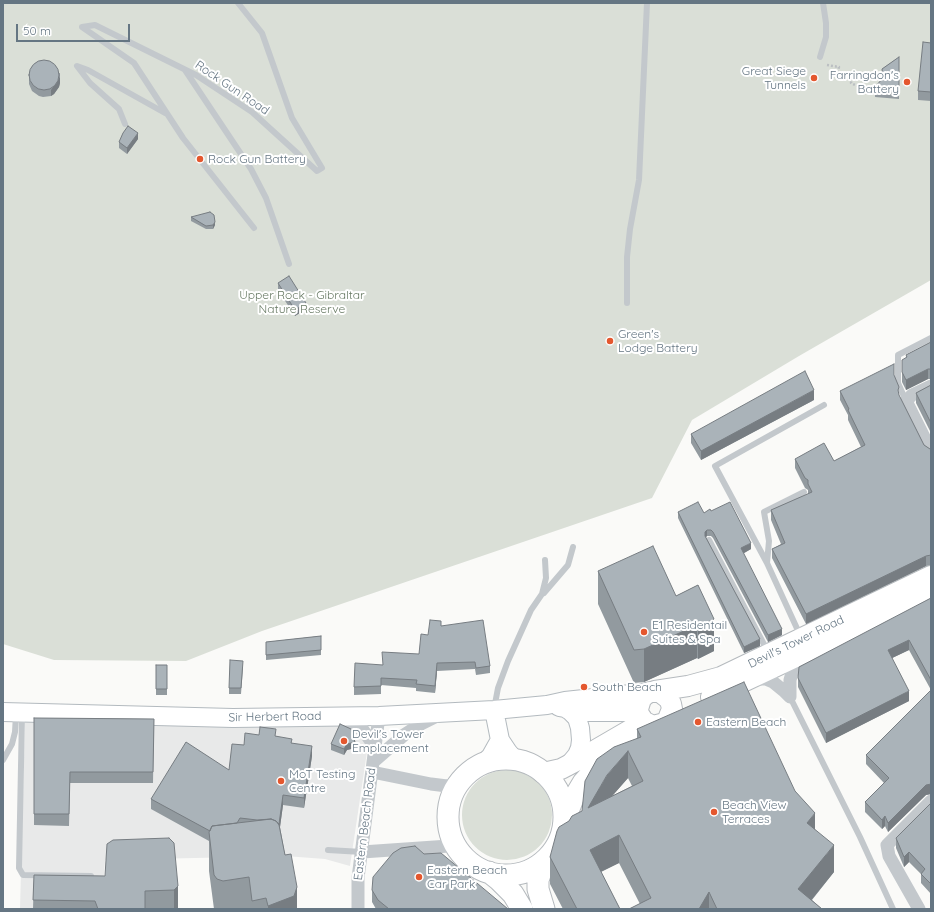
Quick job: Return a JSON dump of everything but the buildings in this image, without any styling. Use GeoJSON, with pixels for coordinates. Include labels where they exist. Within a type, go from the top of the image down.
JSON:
{"type":"FeatureCollection","features":[{"type":"Feature","properties":{"kind":"highway"},"geometry":{"type":"LineString","coordinates":[[522,909],[512,894],[499,880],[489,872],[473,864],[460,851],[451,836],[448,818],[451,800],[458,784],[469,772],[483,764],[505,759],[515,760],[535,767],[544,773],[553,783],[561,800],[564,813],[563,826],[557,844],[545,860],[538,880],[538,889],[544,909]]}},
{"type":"Feature","properties":{"kind":"highway"},"geometry":{"type":"LineString","coordinates":[[489,872],[512,874],[524,872],[545,860]]}},
{"type":"Feature","properties":{"kind":"main road","name":"Devil's Tower Road"},"geometry":{"type":"LineString","coordinates":[[563,826],[574,797],[587,777],[651,719],[693,706],[751,679],[805,645],[931,576]]}},
{"type":"Feature","properties":{"kind":"main road","name":"Devil's Tower Road"},"geometry":{"type":"LineString","coordinates":[[652,692],[711,680],[742,668],[769,654],[805,645],[931,593]]}},
{"type":"Feature","properties":{"kind":"main road"},"geometry":{"type":"LineString","coordinates":[[651,719],[639,704],[645,695],[652,692]]}},
{"type":"Feature","properties":{"kind":"main road"},"geometry":{"type":"LineString","coordinates":[[544,773],[568,766],[637,726],[641,722],[672,709],[671,704],[665,695],[652,692],[564,701],[547,705]]}},
{"type":"Feature","properties":{"kind":"main road","name":"Sir Herbert Road"},"geometry":{"type":"LineString","coordinates":[[14,713],[234,718],[378,716],[494,710],[547,705]]}},
{"type":"Feature","properties":{"kind":"main road"},"geometry":{"type":"LineString","coordinates":[[547,705],[586,712],[634,712],[651,719]]}},
{"type":"Feature","properties":{"kind":"main road"},"geometry":{"type":"LineString","coordinates":[[565,708],[577,718],[581,740],[577,755],[568,766]]}},
{"type":"Feature","properties":{"kind":"main road"},"geometry":{"type":"LineString","coordinates":[[494,710],[500,740],[515,760]]}},
{"type":"Feature","properties":{"kind":"main road"},"geometry":{"type":"LineString","coordinates":[[483,764],[491,756],[500,740]]}},
{"type":"Feature","properties":{"kind":"street"},"geometry":{"type":"LineString","coordinates":[[931,386],[912,395],[906,401],[931,451]]}},
{"type":"Feature","properties":{"kind":"street"},"geometry":{"type":"LineString","coordinates":[[790,697],[790,680],[792,673],[805,645]]}},
{"type":"Feature","properties":{"kind":"street"},"geometry":{"type":"LineString","coordinates":[[751,679],[762,679],[773,682],[790,697]]}},
{"type":"Feature","properties":{"kind":"street"},"geometry":{"type":"LineString","coordinates":[[442,713],[420,724],[404,735],[372,767],[431,784],[446,786],[458,784]]}},
{"type":"Feature","properties":{"kind":"street"},"geometry":{"type":"LineString","coordinates":[[338,716],[364,730],[375,747]]}},
{"type":"Feature","properties":{"kind":"street","name":"Eastern Beach Road"},"geometry":{"type":"LineString","coordinates":[[358,909],[358,878],[378,716]]}},
{"type":"Feature","properties":{"kind":"street"},"geometry":{"type":"LineString","coordinates":[[918,909],[889,856],[887,845],[931,801]]}},
{"type":"Feature","properties":{"kind":"street"},"geometry":{"type":"LineString","coordinates":[[362,852],[449,846],[460,851]]}},
{"type":"Feature","properties":{"kind":"lane","name":"Rock Gun Road"},"geometry":{"type":"LineString","coordinates":[[166,114],[134,64],[82,27],[95,25],[196,75],[252,112],[317,171],[322,168],[292,118],[262,33],[238,3]]}},
{"type":"Feature","properties":{"kind":"lane"},"geometry":{"type":"LineString","coordinates":[[627,303],[626,257],[639,180],[647,3]]}},
{"type":"Feature","properties":{"kind":"lane"},"geometry":{"type":"LineString","coordinates":[[820,57],[826,37],[826,23],[823,3]]}},
{"type":"Feature","properties":{"kind":"lane"},"geometry":{"type":"LineString","coordinates":[[125,124],[119,109],[90,83],[77,66],[88,70],[166,114],[183,138],[254,228]]}},
{"type":"Feature","properties":{"kind":"lane"},"geometry":{"type":"LineString","coordinates":[[184,70],[251,169],[266,198],[290,264]]}},
{"type":"Feature","properties":{"kind":"lane"},"geometry":{"type":"LineString","coordinates":[[906,401],[898,384],[898,355],[931,338]]}},
{"type":"Feature","properties":{"kind":"lane"},"geometry":{"type":"LineString","coordinates":[[805,645],[767,563],[715,466],[824,405]]}},
{"type":"Feature","properties":{"kind":"lane"},"geometry":{"type":"LineString","coordinates":[[767,563],[769,541],[764,512],[804,492]]}},
{"type":"Feature","properties":{"kind":"lane"},"geometry":{"type":"LineString","coordinates":[[709,540],[769,654]]}},
{"type":"Feature","properties":{"kind":"lane"},"geometry":{"type":"LineString","coordinates":[[494,710],[498,688],[508,661],[531,610],[542,594],[568,565],[573,547]]}},
{"type":"Feature","properties":{"kind":"lane"},"geometry":{"type":"LineString","coordinates":[[542,594],[546,578],[545,560]]}},
{"type":"Feature","properties":{"kind":"lane"},"geometry":{"type":"LineString","coordinates":[[790,697],[860,836],[893,909]]}},
{"type":"Feature","properties":{"kind":"lane"},"geometry":{"type":"LineString","coordinates":[[3,760],[12,744],[15,732],[14,713]]}},
{"type":"Feature","properties":{"kind":"lane"},"geometry":{"type":"LineString","coordinates":[[14,713],[18,868],[23,875],[91,876]]}},
{"type":"Feature","properties":{"kind":"lane"},"geometry":{"type":"LineString","coordinates":[[328,850],[362,852]]}},
{"type":"Feature","properties":{"kind":"path"},"geometry":{"type":"LineString","coordinates":[[839,67],[837,74],[852,76],[851,83],[857,86]]}},
{"type":"Feature","properties":{"kind":"shaded area"},"geometry":{"type":"Polygon","coordinates":[[[25,721],[347,725],[368,745],[350,866],[325,859],[285,856],[105,860],[102,905],[98,909],[20,909],[25,721]]]}},
{"type":"Feature","properties":{"kind":"green space","name":"Upper Rock - Gibraltar Nature Reserve"},"geometry":{"type":"Polygon","coordinates":[[[3,3],[931,3],[931,280],[692,420],[652,498],[262,631],[186,661],[54,660],[3,644],[3,3]]]}},
{"type":"Feature","properties":{"kind":"green space"},"geometry":{"type":"Polygon","coordinates":[[[498,770],[516,770],[532,777],[545,790],[552,806],[552,824],[545,840],[532,853],[516,860],[498,860],[482,853],[469,840],[462,824],[462,806],[469,790],[482,777],[498,770]]]}},
{"type":"Feature","properties":{"kind":"place","name":"Great Siege Tunnels"},"geometry":{"type":"Point","coordinates":[814,78]}},
{"type":"Feature","properties":{"kind":"place","name":"Farringdon's Battery"},"geometry":{"type":"Point","coordinates":[907,82]}},
{"type":"Feature","properties":{"kind":"place","name":"Rock Gun Battery"},"geometry":{"type":"Point","coordinates":[200,159]}},
{"type":"Feature","properties":{"kind":"place","name":"Green's Lodge Battery"},"geometry":{"type":"Point","coordinates":[610,341]}},
{"type":"Feature","properties":{"kind":"place","name":"E1 Residentail Suites & Spa"},"geometry":{"type":"Point","coordinates":[644,632]}},
{"type":"Feature","properties":{"kind":"place","name":"South Beach"},"geometry":{"type":"Point","coordinates":[584,687]}},
{"type":"Feature","properties":{"kind":"place","name":"Eastern Beach"},"geometry":{"type":"Point","coordinates":[698,722]}},
{"type":"Feature","properties":{"kind":"place","name":"Devil's Tower Emplacement"},"geometry":{"type":"Point","coordinates":[344,741]}},
{"type":"Feature","properties":{"kind":"place","name":"MoT Testing Centre"},"geometry":{"type":"Point","coordinates":[281,781]}},
{"type":"Feature","properties":{"kind":"place","name":"Beach View Terraces"},"geometry":{"type":"Point","coordinates":[714,812]}},
{"type":"Feature","properties":{"kind":"place","name":"Eastern Beach Car Park"},"geometry":{"type":"Point","coordinates":[419,877]}}]}
